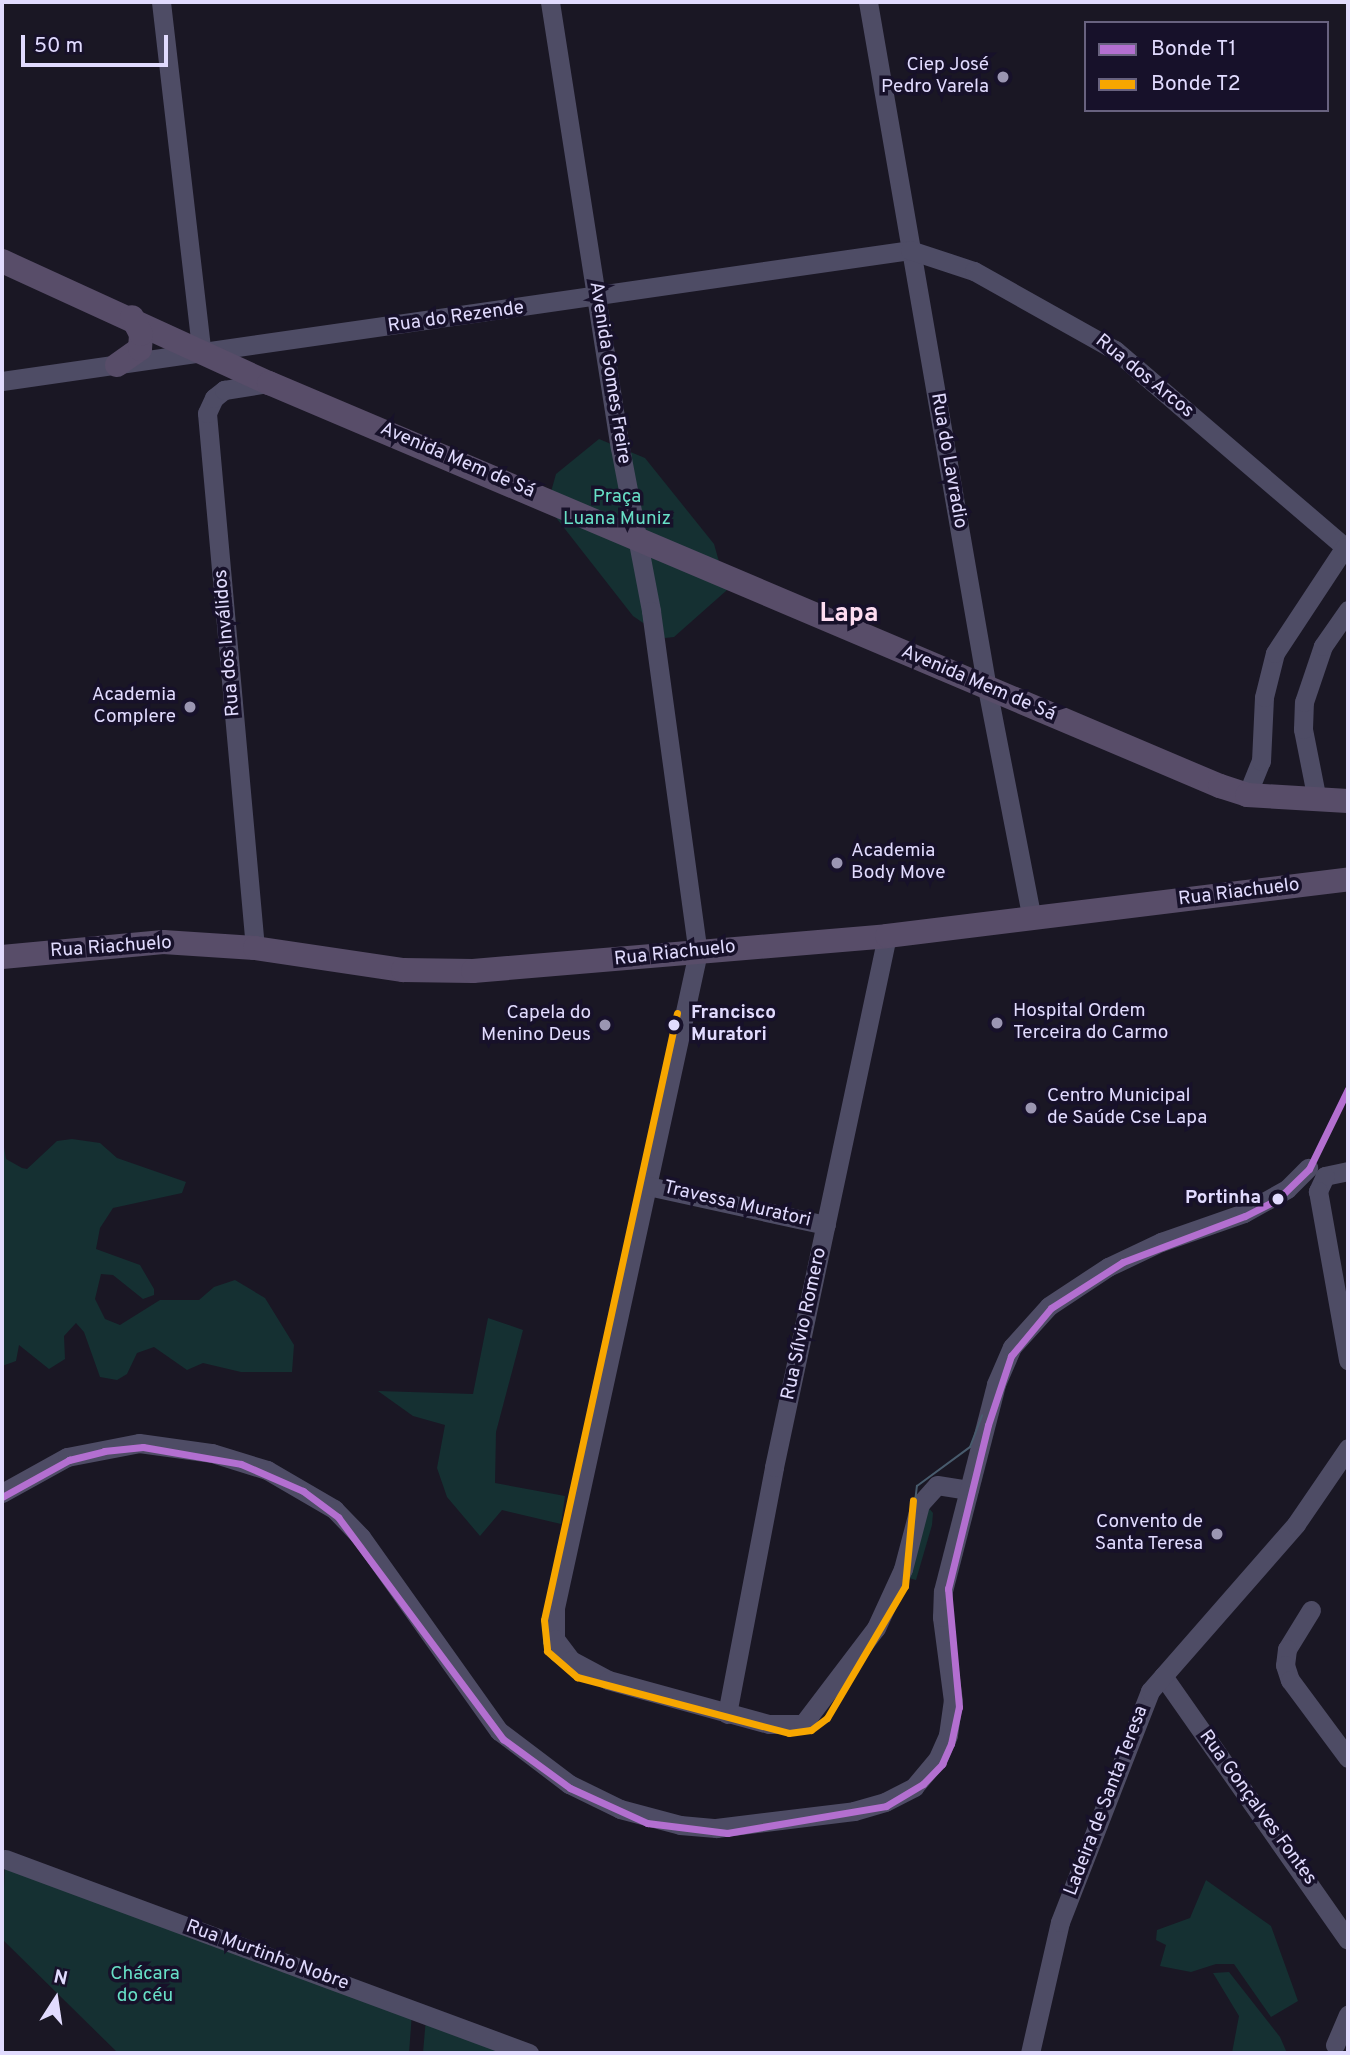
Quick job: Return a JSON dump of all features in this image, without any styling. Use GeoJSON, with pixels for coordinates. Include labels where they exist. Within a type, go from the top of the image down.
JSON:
{"type":"FeatureCollection","features":[{"type":"Feature","properties":{"kind":"main road","name":"Avenida Mem de Sá"},"geometry":{"type":"LineString","coordinates":[[2,261],[132,317],[269,383],[987,688],[1247,795],[1348,802]]}},
{"type":"Feature","properties":{"kind":"main road"},"geometry":{"type":"LineString","coordinates":[[117,365],[140,349],[141,334],[132,317]]}},
{"type":"Feature","properties":{"kind":"main road","name":"Rua Riachuelo"},"geometry":{"type":"LineString","coordinates":[[2,957],[163,942],[255,948],[426,972],[887,936],[1032,920],[1348,878]]}},
{"type":"Feature","properties":{"kind":"street"},"geometry":{"type":"LineString","coordinates":[[161,2],[201,350]]}},
{"type":"Feature","properties":{"kind":"street","name":"Avenida Gomes Freire"},"geometry":{"type":"LineString","coordinates":[[550,2],[637,538],[698,951]]}},
{"type":"Feature","properties":{"kind":"street","name":"Rua do Lavradio"},"geometry":{"type":"LineString","coordinates":[[868,2],[987,688],[1032,920]]}},
{"type":"Feature","properties":{"kind":"street","name":"Rua do Rezende"},"geometry":{"type":"LineString","coordinates":[[2,382],[201,350],[253,347],[910,250]]}},
{"type":"Feature","properties":{"kind":"street","name":"Rua dos Arcos"},"geometry":{"type":"LineString","coordinates":[[910,250],[974,271],[1115,350],[1346,548]]}},
{"type":"Feature","properties":{"kind":"street","name":"Rua dos Inválidos"},"geometry":{"type":"LineString","coordinates":[[255,948],[207,413],[214,398],[224,390],[269,383]]}},
{"type":"Feature","properties":{"kind":"street"},"geometry":{"type":"LineString","coordinates":[[1247,795],[1261,761],[1267,675],[1275,653],[1346,548]]}},
{"type":"Feature","properties":{"kind":"street"},"geometry":{"type":"LineString","coordinates":[[1317,800],[1303,729],[1304,702],[1323,646],[1348,610]]}},
{"type":"Feature","properties":{"kind":"street","name":"Rua Sílvio Romero"},"geometry":{"type":"LineString","coordinates":[[727,1714],[887,936]]}},
{"type":"Feature","properties":{"kind":"street"},"geometry":{"type":"LineString","coordinates":[[698,951],[555,1608],[554,1632],[564,1653],[594,1674],[727,1714],[786,1727],[810,1722],[876,1628],[894,1593],[920,1504],[937,1485],[969,1490]]}},
{"type":"Feature","properties":{"kind":"street"},"geometry":{"type":"LineString","coordinates":[[2,1493],[66,1457],[139,1443],[212,1452],[267,1470],[303,1488],[361,1537],[471,1697],[499,1731],[569,1784],[620,1808],[680,1825],[716,1828],[833,1815],[885,1802],[914,1787],[943,1748],[952,1712],[943,1591],[1000,1371],[1012,1348],[1041,1313],[1121,1260],[1244,1213],[1287,1189],[1308,1168]]}},
{"type":"Feature","properties":{"kind":"street"},"geometry":{"type":"LineString","coordinates":[[1348,1171],[1325,1176],[1318,1191],[1348,1360]]}},
{"type":"Feature","properties":{"kind":"street","name":"Travessa Muratori"},"geometry":{"type":"LineString","coordinates":[[648,1186],[826,1225]]}},
{"type":"Feature","properties":{"kind":"street","name":"Ladeira de Santa Teresa"},"geometry":{"type":"LineString","coordinates":[[1030,2053],[1060,1922],[1140,1711],[1163,1676],[1296,1524],[1348,1448]]}},
{"type":"Feature","properties":{"kind":"street"},"geometry":{"type":"LineString","coordinates":[[1311,1610],[1287,1649],[1285,1665],[1290,1680],[1348,1758]]}},
{"type":"Feature","properties":{"kind":"street","name":"Rua Gonçalves Fontes"},"geometry":{"type":"LineString","coordinates":[[1163,1676],[1348,1940]]}},
{"type":"Feature","properties":{"kind":"street","name":"Rua Murtinho Nobre"},"geometry":{"type":"LineString","coordinates":[[5,1859],[528,2053]]}},
{"type":"Feature","properties":{"kind":"street"},"geometry":{"type":"LineString","coordinates":[[1335,2045],[1348,2015]]}},
{"type":"Feature","properties":{"kind":"green space","name":"Praça Luana Muniz"},"geometry":{"type":"Polygon","coordinates":[[[599,439],[645,458],[714,544],[727,590],[674,637],[665,638],[633,616],[547,506],[556,474],[599,439]]]}},
{"type":"Feature","properties":{"kind":"green space"},"geometry":{"type":"Polygon","coordinates":[[[2,1135],[6,1159],[22,1168],[27,1169],[57,1141],[72,1139],[100,1143],[117,1158],[186,1182],[182,1193],[113,1208],[100,1228],[96,1249],[140,1265],[154,1289],[154,1295],[143,1299],[113,1275],[101,1274],[95,1299],[105,1319],[120,1325],[160,1300],[199,1300],[214,1287],[235,1280],[265,1298],[294,1345],[292,1372],[241,1372],[203,1363],[187,1370],[154,1347],[137,1353],[127,1374],[117,1380],[100,1377],[84,1332],[76,1323],[64,1336],[65,1359],[49,1369],[19,1345],[16,1361],[2,1366],[2,1135]]]}},
{"type":"Feature","properties":{"kind":"green space"},"geometry":{"type":"Polygon","coordinates":[[[488,1318],[523,1330],[496,1432],[495,1483],[565,1496],[561,1524],[502,1510],[480,1536],[447,1497],[437,1468],[445,1425],[413,1416],[378,1391],[473,1394],[488,1318]]]}},
{"type":"Feature","properties":{"kind":"green space"},"geometry":{"type":"Polygon","coordinates":[[[927,1506],[933,1513],[932,1525],[916,1580],[898,1575],[927,1506]]]}},
{"type":"Feature","properties":{"kind":"green space","name":"Chácara do céu"},"geometry":{"type":"Polygon","coordinates":[[[5,1862],[412,2013],[409,2053],[118,2053],[2,1939],[5,1862]]]}},
{"type":"Feature","properties":{"kind":"green space"},"geometry":{"type":"Polygon","coordinates":[[[1206,1880],[1271,1926],[1298,2001],[1271,2017],[1234,1964],[1216,1964],[1191,1972],[1160,1966],[1166,1945],[1156,1940],[1157,1930],[1190,1918],[1206,1880]]]}},
{"type":"Feature","properties":{"kind":"green space"},"geometry":{"type":"Polygon","coordinates":[[[1229,1972],[1280,2037],[1287,2053],[1232,2053],[1239,2016],[1213,1973],[1229,1972]]]}},
{"type":"Feature","properties":{"kind":"green space"},"geometry":{"type":"Polygon","coordinates":[[[426,2018],[524,2053],[423,2053],[426,2018]]]}},
{"type":"Feature","properties":{"kind":"tram line"},"geometry":{"type":"LineString","coordinates":[[677,1013],[544,1620],[544,1643],[552,1659],[577,1677],[789,1733],[811,1730],[827,1718],[905,1586],[917,1486],[970,1447],[982,1415]]}},
{"type":"Feature","properties":{"kind":"tram line","name":"T2"},"geometry":{"type":"LineString","coordinates":[[677,1013],[544,1620],[547,1651],[577,1677],[789,1733],[811,1730],[827,1718],[905,1586],[913,1500]]}},
{"type":"Feature","properties":{"kind":"tram line","name":"T1"},"geometry":{"type":"LineString","coordinates":[[2,1497],[69,1460],[104,1451],[143,1447],[241,1464],[303,1491],[338,1517],[503,1739],[570,1788],[647,1823],[727,1833],[886,1806],[923,1784],[942,1764],[951,1744],[959,1707],[948,1589],[988,1425],[1011,1356],[1051,1308],[1123,1262],[1245,1216],[1278,1199],[1309,1169],[1348,1089]]}},
{"type":"Feature","properties":{"kind":"place","name":"Ciep José Pedro Varela"},"geometry":{"type":"Point","coordinates":[1003,77]}},
{"type":"Feature","properties":{"kind":"place","name":"Academia Complere"},"geometry":{"type":"Point","coordinates":[190,707]}},
{"type":"Feature","properties":{"kind":"place","name":"Academia Body Move"},"geometry":{"type":"Point","coordinates":[837,863]}},
{"type":"Feature","properties":{"kind":"place","name":"Hospital Ordem Terceira do Carmo"},"geometry":{"type":"Point","coordinates":[997,1023]}},
{"type":"Feature","properties":{"kind":"place","name":"Capela do Menino Deus"},"geometry":{"type":"Point","coordinates":[605,1025]}},
{"type":"Feature","properties":{"kind":"place","name":"Francisco Muratori"},"geometry":{"type":"Point","coordinates":[674,1025]}},
{"type":"Feature","properties":{"kind":"place","name":"Centro Municipal de Saúde Cse Lapa"},"geometry":{"type":"Point","coordinates":[1031,1108]}},
{"type":"Feature","properties":{"kind":"place","name":"Portinha"},"geometry":{"type":"Point","coordinates":[1278,1199]}},
{"type":"Feature","properties":{"kind":"place","name":"Convento de Santa Teresa"},"geometry":{"type":"Point","coordinates":[1217,1534]}},
{"type":"Feature","properties":{"kind":"district","name":"Lapa"},"geometry":{"type":"Point","coordinates":[849,615]}}]}
